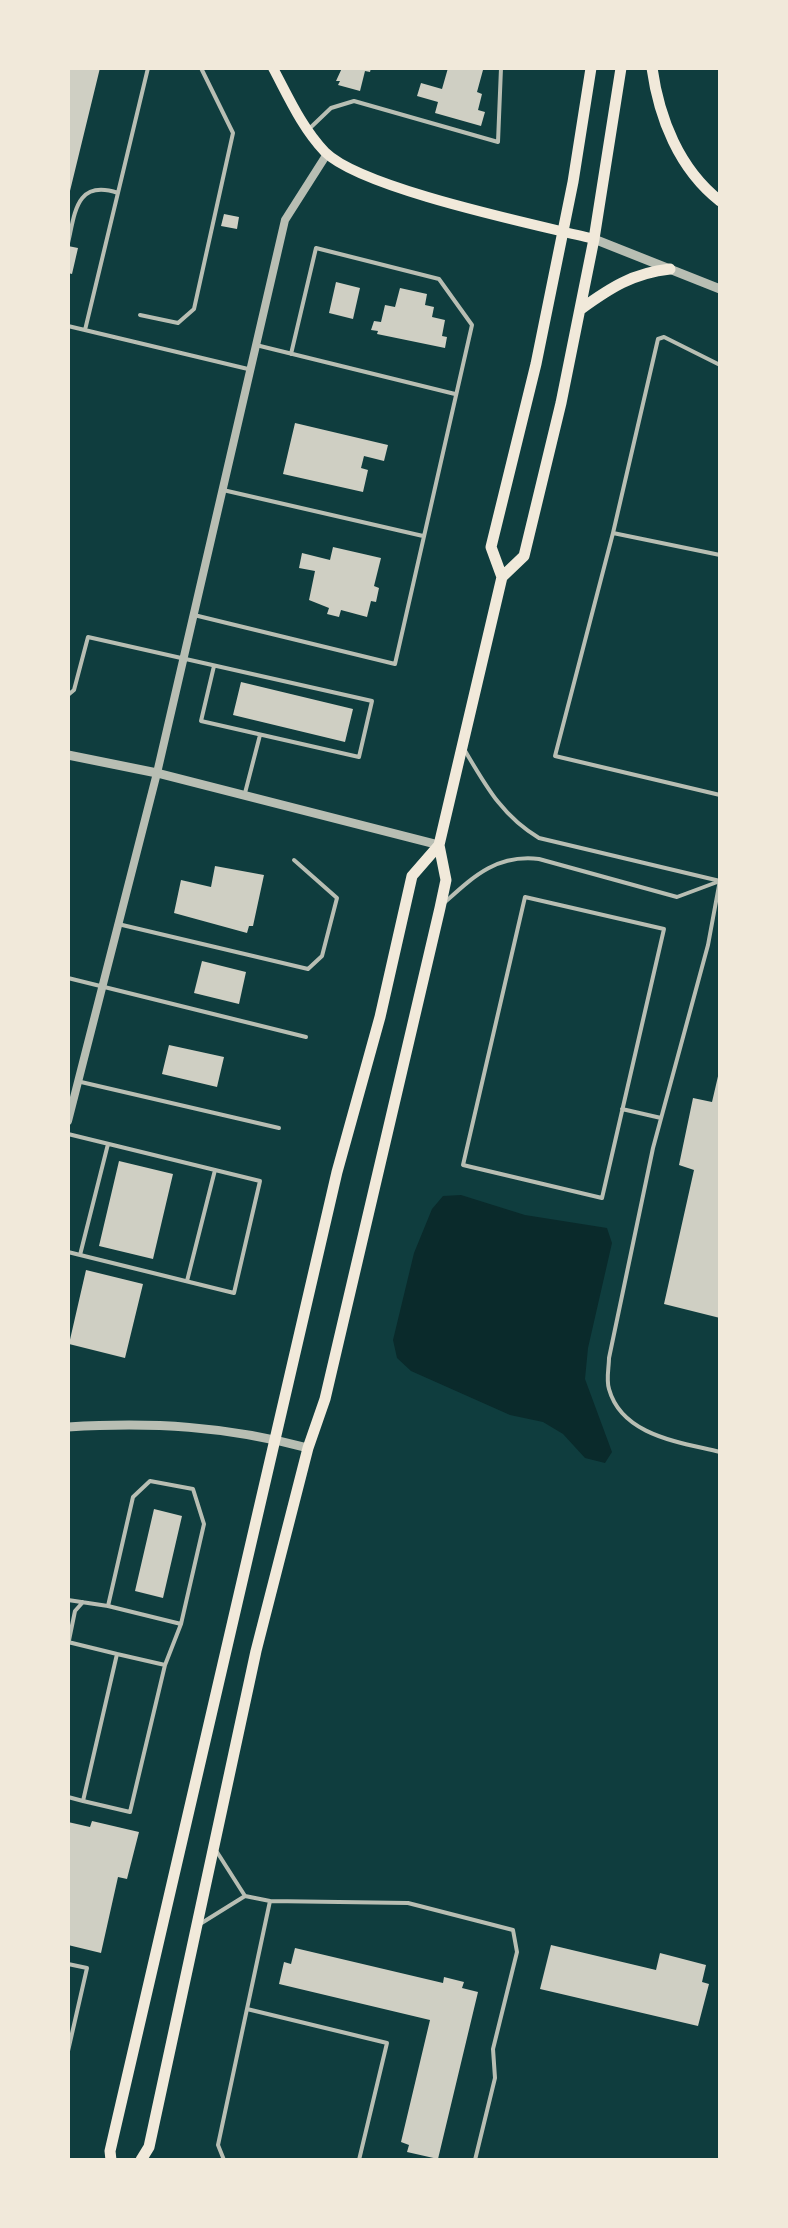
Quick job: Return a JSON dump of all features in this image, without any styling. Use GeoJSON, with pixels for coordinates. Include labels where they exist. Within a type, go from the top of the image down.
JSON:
{"type":"FeatureCollection","features":[{"type":"Feature","properties":{"kind":"main road"},"geometry":{"type":"LineString","coordinates":[[272,68],[293,108],[327,154],[369,176],[412,191],[594,239]]}},
{"type":"Feature","properties":{"kind":"main road"},"geometry":{"type":"LineString","coordinates":[[141,2160],[149,2146],[256,1651],[308,1448],[325,1399],[440,908],[446,880],[439,845],[502,578],[492,547],[536,364],[591,68]]}},
{"type":"Feature","properties":{"kind":"main road"},"geometry":{"type":"LineString","coordinates":[[502,578],[524,556],[581,309],[621,68]]}},
{"type":"Feature","properties":{"kind":"main road"},"geometry":{"type":"LineString","coordinates":[[652,68],[656,96],[670,135],[688,169],[720,202]]}},
{"type":"Feature","properties":{"kind":"main road"},"geometry":{"type":"LineString","coordinates":[[581,309],[622,280],[647,271],[670,269]]}},
{"type":"Feature","properties":{"kind":"main road"},"geometry":{"type":"LineString","coordinates":[[111,2160],[114,2133],[338,1172],[380,1018],[412,876],[439,845]]}},
{"type":"Feature","properties":{"kind":"street"},"geometry":{"type":"LineString","coordinates":[[68,1121],[157,773],[285,220],[327,154]]}},
{"type":"Feature","properties":{"kind":"street"},"geometry":{"type":"LineString","coordinates":[[594,239],[720,289]]}},
{"type":"Feature","properties":{"kind":"street"},"geometry":{"type":"LineString","coordinates":[[68,754],[439,845]]}},
{"type":"Feature","properties":{"kind":"street"},"geometry":{"type":"LineString","coordinates":[[68,1427],[138,1423],[209,1427],[308,1448]]}},
{"type":"Feature","properties":{"kind":"lane"},"geometry":{"type":"LineString","coordinates":[[86,330],[148,68]]}},
{"type":"Feature","properties":{"kind":"lane"},"geometry":{"type":"LineString","coordinates":[[140,315],[178,324],[194,309],[233,133],[200,68]]}},
{"type":"Feature","properties":{"kind":"lane"},"geometry":{"type":"LineString","coordinates":[[308,129],[332,108],[354,101],[498,142],[501,68]]}},
{"type":"Feature","properties":{"kind":"lane"},"geometry":{"type":"LineString","coordinates":[[68,243],[77,205],[84,194],[95,189],[118,193]]}},
{"type":"Feature","properties":{"kind":"lane"},"geometry":{"type":"LineString","coordinates":[[194,615],[395,664],[472,325],[439,279],[316,248],[291,354]]}},
{"type":"Feature","properties":{"kind":"lane"},"geometry":{"type":"LineString","coordinates":[[68,326],[250,370]]}},
{"type":"Feature","properties":{"kind":"lane"},"geometry":{"type":"LineString","coordinates":[[720,365],[664,337],[658,339],[555,756],[720,794]]}},
{"type":"Feature","properties":{"kind":"lane"},"geometry":{"type":"LineString","coordinates":[[256,345],[455,394]]}},
{"type":"Feature","properties":{"kind":"lane"},"geometry":{"type":"LineString","coordinates":[[222,490],[423,536]]}},
{"type":"Feature","properties":{"kind":"lane"},"geometry":{"type":"LineString","coordinates":[[613,533],[720,555]]}},
{"type":"Feature","properties":{"kind":"lane"},"geometry":{"type":"LineString","coordinates":[[68,694],[74,690],[88,637],[372,701],[359,757],[201,722],[214,666]]}},
{"type":"Feature","properties":{"kind":"lane"},"geometry":{"type":"LineString","coordinates":[[244,795],[260,735]]}},
{"type":"Feature","properties":{"kind":"lane"},"geometry":{"type":"LineString","coordinates":[[462,746],[495,802],[515,824],[539,838],[720,880]]}},
{"type":"Feature","properties":{"kind":"lane"},"geometry":{"type":"LineString","coordinates":[[440,908],[483,868],[518,856],[677,897],[720,880]]}},
{"type":"Feature","properties":{"kind":"lane"},"geometry":{"type":"LineString","coordinates":[[118,924],[308,969],[322,956],[337,898],[294,860]]}},
{"type":"Feature","properties":{"kind":"lane"},"geometry":{"type":"LineString","coordinates":[[720,880],[708,946],[661,1118],[609,1358],[608,1388],[623,1418],[662,1438],[720,1452]]}},
{"type":"Feature","properties":{"kind":"lane"},"geometry":{"type":"LineString","coordinates":[[525,897],[664,929],[622,1109],[602,1198],[462,1165],[525,897]]}},
{"type":"Feature","properties":{"kind":"lane"},"geometry":{"type":"LineString","coordinates":[[68,978],[306,1037]]}},
{"type":"Feature","properties":{"kind":"lane"},"geometry":{"type":"LineString","coordinates":[[77,1081],[278,1128]]}},
{"type":"Feature","properties":{"kind":"lane"},"geometry":{"type":"LineString","coordinates":[[622,1109],[661,1118]]}},
{"type":"Feature","properties":{"kind":"lane"},"geometry":{"type":"LineString","coordinates":[[68,1134],[260,1180],[234,1293],[68,1252]]}},
{"type":"Feature","properties":{"kind":"lane"},"geometry":{"type":"LineString","coordinates":[[80,1256],[108,1144]]}},
{"type":"Feature","properties":{"kind":"lane"},"geometry":{"type":"LineString","coordinates":[[188,1281],[216,1170]]}},
{"type":"Feature","properties":{"kind":"lane"},"geometry":{"type":"LineString","coordinates":[[68,1797],[130,1812],[204,1524],[193,1488],[150,1481],[133,1498],[108,1606]]}},
{"type":"Feature","properties":{"kind":"lane"},"geometry":{"type":"LineString","coordinates":[[68,1600],[181,1624]]}},
{"type":"Feature","properties":{"kind":"lane"},"geometry":{"type":"LineString","coordinates":[[82,1602],[75,1611],[68,1643],[165,1665]]}},
{"type":"Feature","properties":{"kind":"lane"},"geometry":{"type":"LineString","coordinates":[[83,1801],[117,1654]]}},
{"type":"Feature","properties":{"kind":"lane"},"geometry":{"type":"LineString","coordinates":[[214,1849],[246,1896]]}},
{"type":"Feature","properties":{"kind":"lane"},"geometry":{"type":"LineString","coordinates":[[196,1927],[246,1896],[270,1901],[408,1903],[514,1930],[517,1952],[493,2049],[496,2078],[476,2160]]}},
{"type":"Feature","properties":{"kind":"lane"},"geometry":{"type":"LineString","coordinates":[[224,2160],[218,2145],[270,1901]]}},
{"type":"Feature","properties":{"kind":"lane"},"geometry":{"type":"LineString","coordinates":[[68,1964],[87,1968],[68,2051]]}},
{"type":"Feature","properties":{"kind":"lane"},"geometry":{"type":"LineString","coordinates":[[247,2009],[387,2043],[359,2160]]}},
{"type":"Feature","properties":{"kind":"water"},"geometry":{"type":"Polygon","coordinates":[[[461,1195],[525,1215],[607,1228],[612,1243],[588,1348],[585,1379],[612,1452],[605,1463],[585,1458],[563,1434],[543,1422],[510,1415],[411,1371],[397,1358],[393,1340],[414,1253],[432,1209],[443,1196],[461,1195]]]}},
{"type":"Feature","properties":{"kind":"building"},"geometry":{"type":"Polygon","coordinates":[[[68,68],[100,68],[69,195],[68,195],[68,68]]]}},
{"type":"Feature","properties":{"kind":"building"},"geometry":{"type":"Polygon","coordinates":[[[342,68],[371,68],[370,72],[365,71],[360,91],[338,85],[342,68]]]}},
{"type":"Feature","properties":{"kind":"building"},"geometry":{"type":"Polygon","coordinates":[[[448,68],[483,70],[477,92],[482,94],[478,110],[485,112],[481,126],[435,113],[438,102],[417,96],[421,83],[442,89],[448,68]]]}},
{"type":"Feature","properties":{"kind":"building"},"geometry":{"type":"Polygon","coordinates":[[[224,214],[239,217],[237,229],[221,226],[224,214]]]}},
{"type":"Feature","properties":{"kind":"building"},"geometry":{"type":"Polygon","coordinates":[[[68,246],[78,248],[72,274],[68,273],[68,246]]]}},
{"type":"Feature","properties":{"kind":"building"},"geometry":{"type":"Polygon","coordinates":[[[336,282],[360,288],[353,319],[329,313],[336,282]]]}},
{"type":"Feature","properties":{"kind":"building"},"geometry":{"type":"Polygon","coordinates":[[[400,288],[427,294],[425,305],[434,307],[432,317],[445,320],[445,348],[371,330],[374,321],[381,322],[385,305],[395,307],[400,288]]]}},
{"type":"Feature","properties":{"kind":"building"},"geometry":{"type":"Polygon","coordinates":[[[295,423],[388,445],[384,461],[364,456],[361,468],[368,470],[363,492],[283,474],[295,423]]]}},
{"type":"Feature","properties":{"kind":"building"},"geometry":{"type":"Polygon","coordinates":[[[333,547],[381,558],[374,586],[379,588],[376,602],[371,601],[367,617],[341,610],[339,617],[327,614],[329,608],[309,600],[315,571],[299,568],[302,553],[330,560],[333,547]]]}},
{"type":"Feature","properties":{"kind":"building"},"geometry":{"type":"Polygon","coordinates":[[[241,682],[353,709],[345,742],[233,715],[241,682]]]}},
{"type":"Feature","properties":{"kind":"building"},"geometry":{"type":"Polygon","coordinates":[[[215,866],[264,875],[253,926],[249,926],[247,933],[174,913],[181,880],[211,887],[215,866]]]}},
{"type":"Feature","properties":{"kind":"building"},"geometry":{"type":"Polygon","coordinates":[[[202,961],[246,972],[239,1004],[194,993],[202,961]]]}},
{"type":"Feature","properties":{"kind":"building"},"geometry":{"type":"Polygon","coordinates":[[[169,1045],[224,1057],[217,1087],[162,1074],[169,1045]]]}},
{"type":"Feature","properties":{"kind":"building"},"geometry":{"type":"Polygon","coordinates":[[[719,1072],[720,1318],[664,1304],[694,1170],[679,1165],[693,1098],[712,1102],[719,1072]]]}},
{"type":"Feature","properties":{"kind":"building"},"geometry":{"type":"Polygon","coordinates":[[[119,1161],[173,1174],[153,1259],[99,1246],[119,1161]]]}},
{"type":"Feature","properties":{"kind":"building"},"geometry":{"type":"Polygon","coordinates":[[[86,1270],[143,1284],[125,1358],[69,1344],[86,1270]]]}},
{"type":"Feature","properties":{"kind":"building"},"geometry":{"type":"Polygon","coordinates":[[[154,1509],[182,1516],[163,1598],[135,1591],[154,1509]]]}},
{"type":"Feature","properties":{"kind":"building"},"geometry":{"type":"Polygon","coordinates":[[[92,1821],[139,1832],[127,1879],[118,1877],[101,1953],[68,1945],[68,1822],[90,1827],[92,1821]]]}},
{"type":"Feature","properties":{"kind":"building"},"geometry":{"type":"Polygon","coordinates":[[[551,1945],[656,1970],[660,1953],[706,1965],[702,1982],[709,1984],[698,2026],[540,1989],[551,1945]]]}},
{"type":"Feature","properties":{"kind":"building"},"geometry":{"type":"Polygon","coordinates":[[[295,1948],[443,1983],[444,1977],[464,1982],[462,1988],[478,1992],[438,2159],[407,2152],[409,2145],[401,2142],[430,2020],[279,1984],[284,1962],[291,1964],[295,1948]]]}}]}
